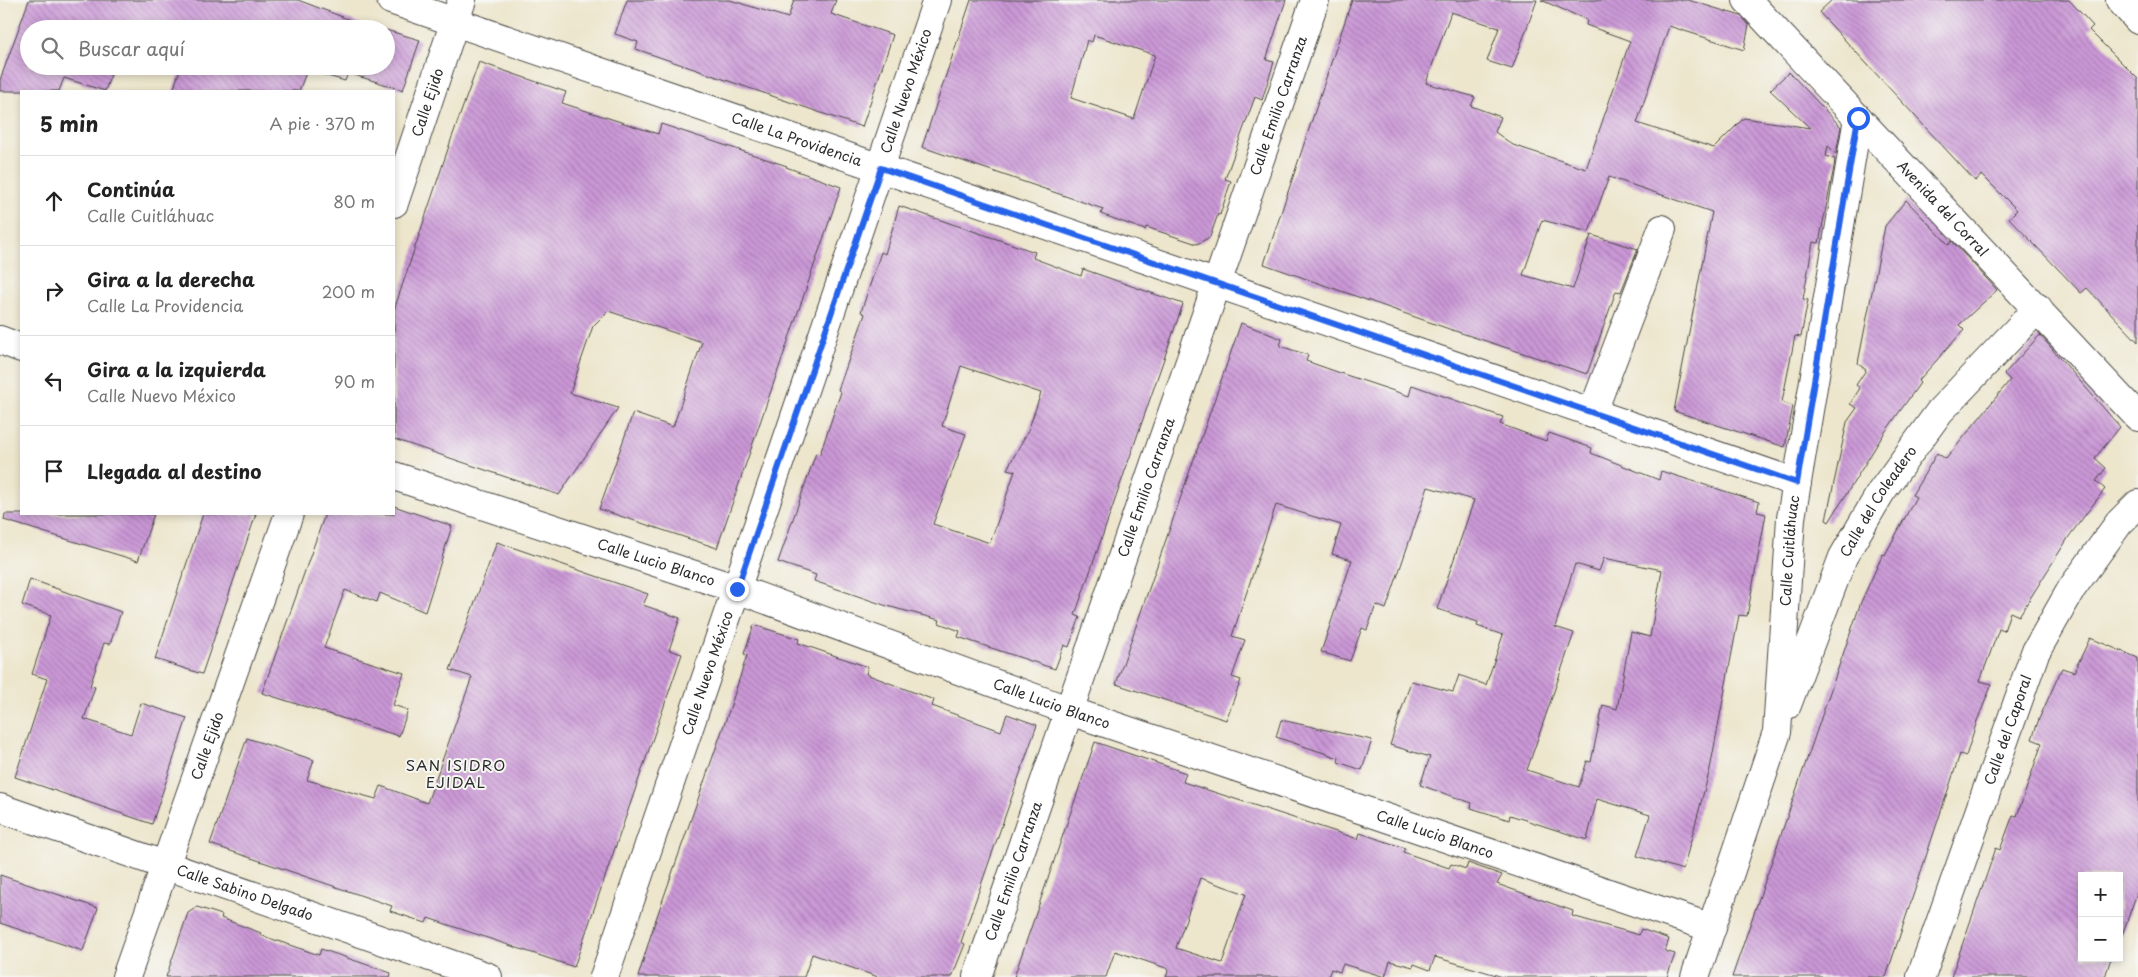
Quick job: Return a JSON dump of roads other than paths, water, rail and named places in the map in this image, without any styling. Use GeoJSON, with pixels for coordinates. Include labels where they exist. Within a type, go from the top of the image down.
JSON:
{"type":"FeatureCollection","features":[{"type":"Feature","properties":{"kind":"street","name":"Calle La Providencia"},"geometry":{"type":"LineString","coordinates":[[391,0],[458,11],[881,168],[1797,483]]}},
{"type":"Feature","properties":{"kind":"street","name":"Calle Nuevo México"},"geometry":{"type":"LineString","coordinates":[[604,977],[937,0]]}},
{"type":"Feature","properties":{"kind":"street","name":"Calle Emilio Carranza"},"geometry":{"type":"LineString","coordinates":[[977,977],[1315,0]]}},
{"type":"Feature","properties":{"kind":"street","name":"Avenida del Corral"},"geometry":{"type":"LineString","coordinates":[[1747,0],[2038,308],[2138,417]]}},
{"type":"Feature","properties":{"kind":"street"},"geometry":{"type":"LineString","coordinates":[[2120,0],[2138,20]]}},
{"type":"Feature","properties":{"kind":"street","name":"Calle Ejido"},"geometry":{"type":"LineString","coordinates":[[395,201],[458,11]]}},
{"type":"Feature","properties":{"kind":"street","name":"Calle Cuitláhuac"},"geometry":{"type":"LineString","coordinates":[[1695,977],[1777,732],[1791,518],[1858,118]]}},
{"type":"Feature","properties":{"kind":"street"},"geometry":{"type":"LineString","coordinates":[[1592,414],[1662,229]]}},
{"type":"Feature","properties":{"kind":"street","name":"Calle del Coleadero"},"geometry":{"type":"LineString","coordinates":[[1777,732],[1843,557],[1881,492],[1940,411],[2038,308]]}},
{"type":"Feature","properties":{"kind":"street"},"geometry":{"type":"LineString","coordinates":[[0,340],[20,348]]}},
{"type":"Feature","properties":{"kind":"street","name":"Calle Lucio Blanco"},"geometry":{"type":"LineString","coordinates":[[395,476],[737,589],[1070,711],[1712,928]]}},
{"type":"Feature","properties":{"kind":"street","name":"Calle del Caporal"},"geometry":{"type":"LineString","coordinates":[[1921,977],[2036,653],[2072,588],[2119,523],[2138,504]]}},
{"type":"Feature","properties":{"kind":"street","name":"Calle Ejido"},"geometry":{"type":"LineString","coordinates":[[126,977],[289,515]]}},
{"type":"Feature","properties":{"kind":"street","name":"Calle Sabino Delgado"},"geometry":{"type":"LineString","coordinates":[[0,808],[488,977]]}},
{"type":"Feature","properties":{"kind":"district","name":"SAN ISIDRO EJIDAL"},"geometry":{"type":"Point","coordinates":[456,774]}}]}
